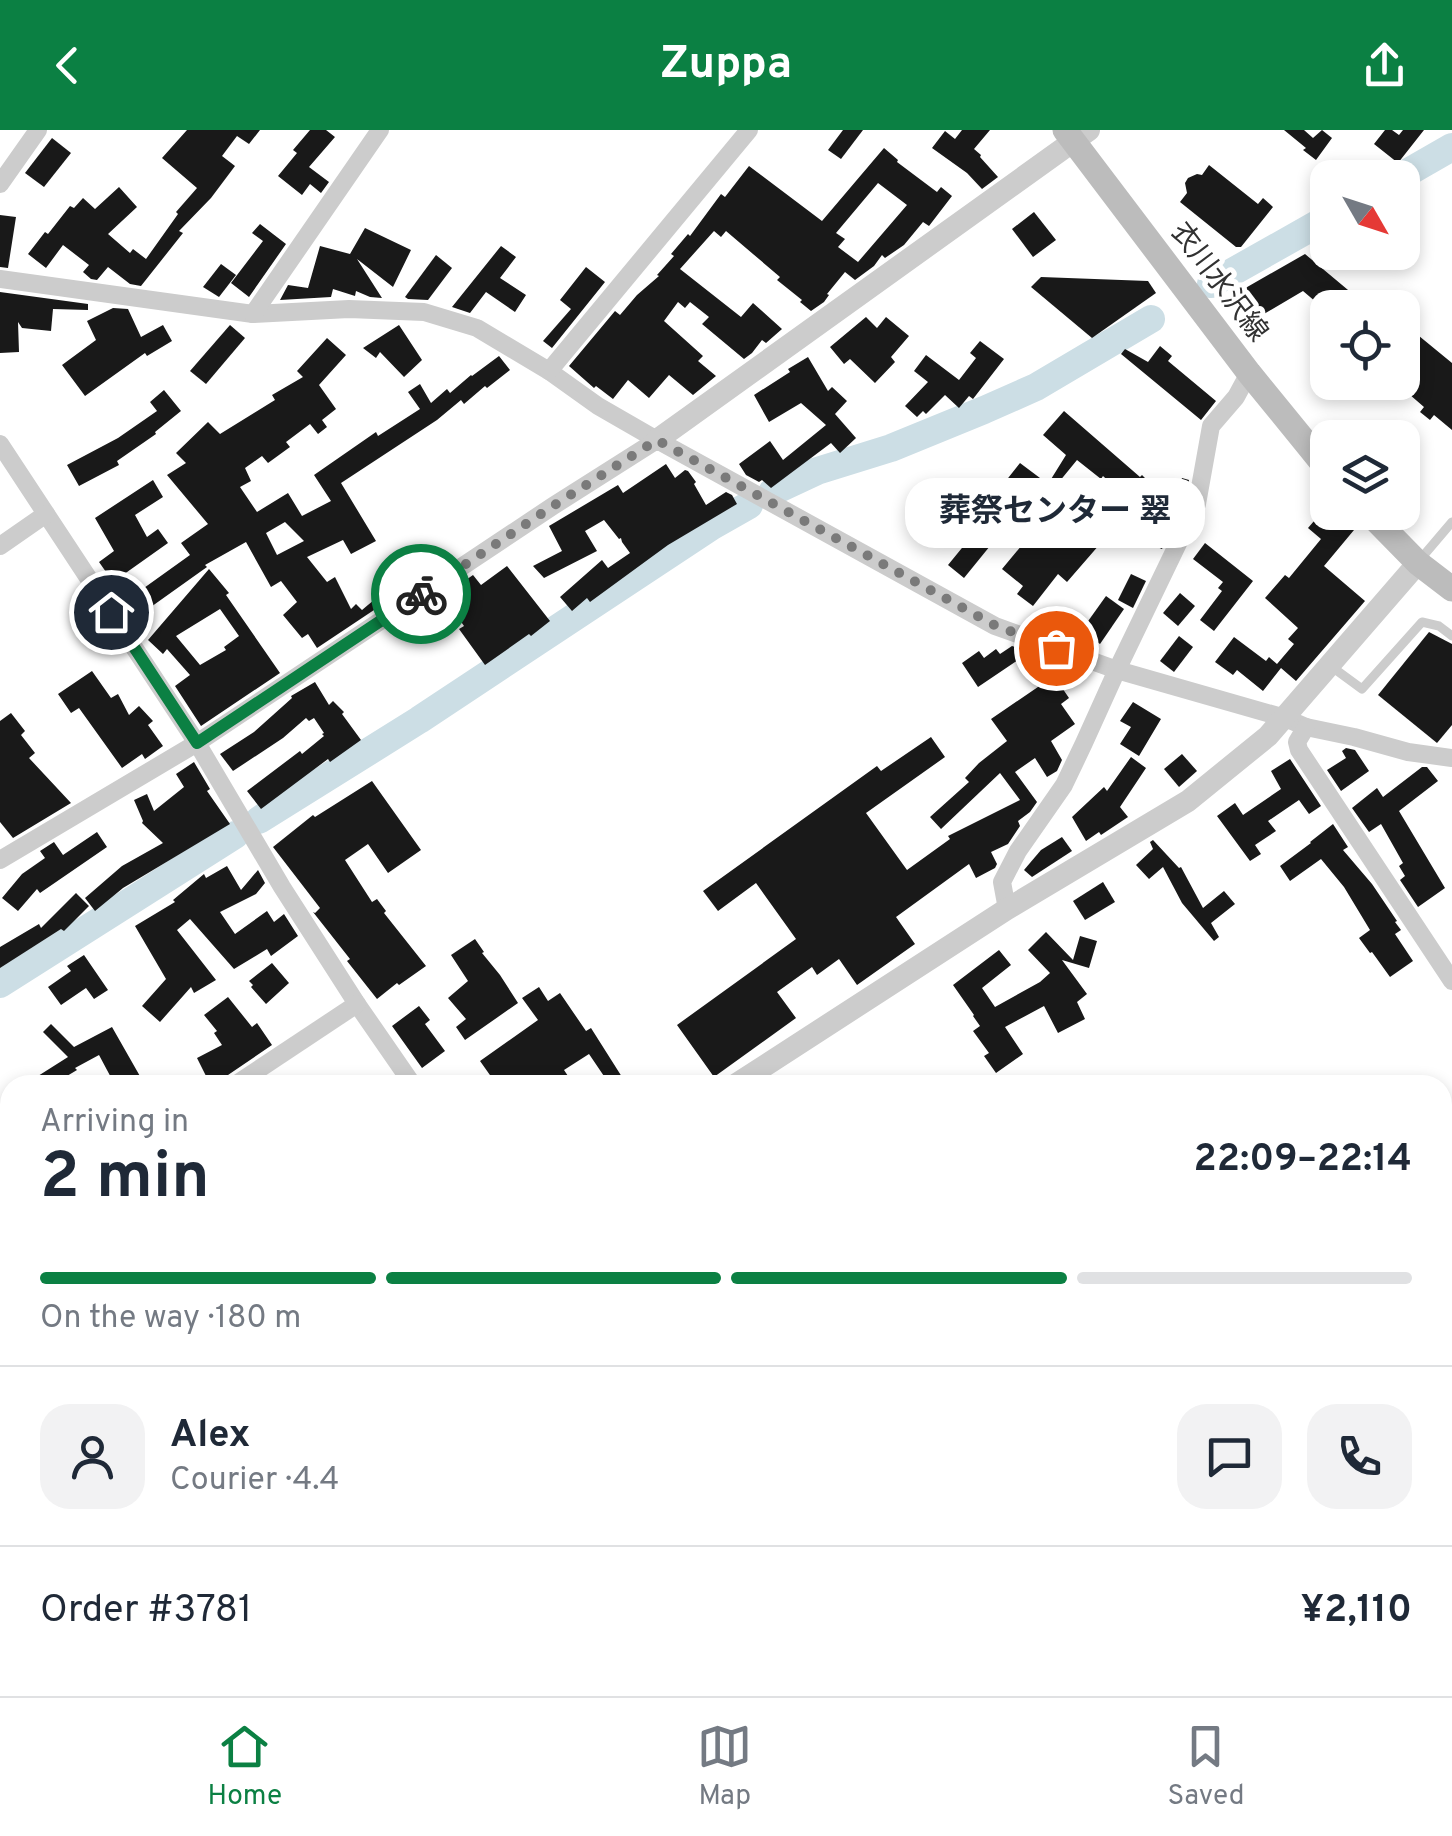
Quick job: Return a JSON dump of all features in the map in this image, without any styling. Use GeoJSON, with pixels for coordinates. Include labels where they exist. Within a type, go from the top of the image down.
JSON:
{"type":"FeatureCollection","features":[{"type":"Feature","properties":{"kind":"main road","name":"衣川水沢線"},"geometry":{"type":"LineString","coordinates":[[1075,134],[1249,373],[1310,448]]}},
{"type":"Feature","properties":{"kind":"main road"},"geometry":{"type":"LineString","coordinates":[[1386,530],[1418,563],[1452,589]]}},
{"type":"Feature","properties":{"kind":"street"},"geometry":{"type":"LineString","coordinates":[[0,184],[38,130]]}},
{"type":"Feature","properties":{"kind":"street"},"geometry":{"type":"LineString","coordinates":[[253,314],[380,130]]}},
{"type":"Feature","properties":{"kind":"street"},"geometry":{"type":"LineString","coordinates":[[549,371],[749,130]]}},
{"type":"Feature","properties":{"kind":"street"},"geometry":{"type":"LineString","coordinates":[[0,860],[197,743],[657,440],[1075,134]]}},
{"type":"Feature","properties":{"kind":"street"},"geometry":{"type":"LineString","coordinates":[[0,278],[253,314],[348,309],[424,312],[477,328],[657,440],[996,626],[1116,670],[1295,722],[1408,752],[1452,758]]}},
{"type":"Feature","properties":{"kind":"street"},"geometry":{"type":"LineString","coordinates":[[1007,908],[1002,882],[1018,851],[1064,785],[1198,504],[1212,426],[1236,397],[1249,373]]}},
{"type":"Feature","properties":{"kind":"street"},"geometry":{"type":"LineString","coordinates":[[0,444],[197,743],[282,888],[406,1075]]}},
{"type":"Feature","properties":{"kind":"street"},"geometry":{"type":"LineString","coordinates":[[0,546],[46,514]]}},
{"type":"Feature","properties":{"kind":"street"},"geometry":{"type":"LineString","coordinates":[[750,1075],[1007,908],[1188,801],[1268,736],[1295,722],[1330,665],[1418,563]]}},
{"type":"Feature","properties":{"kind":"street"},"geometry":{"type":"LineString","coordinates":[[1295,722],[1298,750],[1452,982]]}},
{"type":"Feature","properties":{"kind":"street"},"geometry":{"type":"LineString","coordinates":[[250,1075],[357,1004]]}},
{"type":"Feature","properties":{"kind":"lane"},"geometry":{"type":"LineString","coordinates":[[1418,563],[1452,522]]}},
{"type":"Feature","properties":{"kind":"lane"},"geometry":{"type":"LineString","coordinates":[[1330,665],[1362,690],[1422,622],[1439,626],[1452,636]]}},
{"type":"Feature","properties":{"kind":"building"},"geometry":{"type":"Polygon","coordinates":[[[187,130],[260,130],[249,144],[237,136],[222,156],[235,166],[179,231],[183,233],[141,286],[130,284],[108,267],[97,280],[91,279],[83,272],[89,265],[63,245],[46,268],[28,254],[70,206],[74,208],[83,198],[95,209],[119,187],[137,207],[108,234],[130,253],[133,249],[146,259],[176,212],[197,188],[162,158],[187,130]]]}},
{"type":"Feature","properties":{"kind":"building"},"geometry":{"type":"Polygon","coordinates":[[[310,130],[326,130],[335,137],[309,167],[329,182],[321,193],[310,184],[302,195],[278,176],[310,130]]]}},
{"type":"Feature","properties":{"kind":"building"},"geometry":{"type":"Polygon","coordinates":[[[843,130],[863,130],[841,159],[828,150],[843,130]]]}},
{"type":"Feature","properties":{"kind":"building"},"geometry":{"type":"Polygon","coordinates":[[[962,130],[990,130],[974,149],[998,177],[982,189],[932,148],[945,131],[955,139],[962,130]]]}},
{"type":"Feature","properties":{"kind":"building"},"geometry":{"type":"Polygon","coordinates":[[[1284,130],[1304,130],[1313,138],[1322,130],[1332,138],[1316,160],[1303,150],[1306,148],[1284,130]]]}},
{"type":"Feature","properties":{"kind":"building"},"geometry":{"type":"Polygon","coordinates":[[[1385,130],[1399,135],[1403,130],[1424,130],[1400,160],[1394,160],[1374,144],[1385,130]]]}},
{"type":"Feature","properties":{"kind":"building"},"geometry":{"type":"Polygon","coordinates":[[[52,138],[71,153],[44,187],[25,173],[52,138]]]}},
{"type":"Feature","properties":{"kind":"building"},"geometry":{"type":"Polygon","coordinates":[[[884,148],[937,192],[941,187],[952,196],[929,226],[923,222],[904,245],[885,258],[882,255],[855,280],[845,272],[824,302],[811,311],[777,280],[780,277],[726,231],[721,237],[714,231],[680,269],[741,317],[753,303],[782,329],[766,343],[762,340],[744,359],[702,324],[709,317],[690,302],[685,308],[678,302],[664,321],[703,356],[698,361],[716,376],[693,395],[669,375],[649,398],[628,380],[613,399],[569,366],[615,311],[620,315],[659,276],[674,256],[671,254],[749,166],[822,221],[884,148]],[[878,183],[836,233],[845,239],[838,247],[858,262],[907,205],[878,183]]]}},
{"type":"Feature","properties":{"kind":"building"},"geometry":{"type":"Polygon","coordinates":[[[1209,165],[1258,204],[1263,198],[1273,207],[1241,247],[1180,202],[1187,193],[1188,178],[1202,175],[1209,165]]]}},
{"type":"Feature","properties":{"kind":"building"},"geometry":{"type":"Polygon","coordinates":[[[1034,212],[1056,240],[1033,257],[1012,229],[1034,212]]]}},
{"type":"Feature","properties":{"kind":"building"},"geometry":{"type":"Polygon","coordinates":[[[0,215],[16,217],[8,268],[0,267],[0,215]]]}},
{"type":"Feature","properties":{"kind":"building"},"geometry":{"type":"Polygon","coordinates":[[[260,224],[286,244],[249,297],[231,283],[263,241],[252,233],[260,224]]]}},
{"type":"Feature","properties":{"kind":"building"},"geometry":{"type":"Polygon","coordinates":[[[365,228],[411,250],[393,287],[357,259],[382,298],[333,289],[331,297],[280,300],[288,285],[308,288],[320,246],[350,254],[365,228]]]}},
{"type":"Feature","properties":{"kind":"building"},"geometry":{"type":"Polygon","coordinates":[[[501,246],[516,257],[500,278],[526,295],[515,312],[486,292],[470,313],[452,307],[501,246]]]}},
{"type":"Feature","properties":{"kind":"building"},"geometry":{"type":"Polygon","coordinates":[[[1305,254],[1310,258],[1310,270],[1324,270],[1348,290],[1310,290],[1310,297],[1303,291],[1252,321],[1235,294],[1305,254]]]}},
{"type":"Feature","properties":{"kind":"building"},"geometry":{"type":"Polygon","coordinates":[[[436,255],[452,268],[428,300],[405,297],[436,255]]]}},
{"type":"Feature","properties":{"kind":"building"},"geometry":{"type":"Polygon","coordinates":[[[221,264],[236,275],[219,297],[203,287],[221,264]]]}},
{"type":"Feature","properties":{"kind":"building"},"geometry":{"type":"Polygon","coordinates":[[[586,267],[605,282],[552,348],[543,341],[571,309],[560,300],[586,267]]]}},
{"type":"Feature","properties":{"kind":"building"},"geometry":{"type":"Polygon","coordinates":[[[1041,277],[1148,281],[1156,293],[1092,338],[1031,287],[1041,277]]]}},
{"type":"Feature","properties":{"kind":"building"},"geometry":{"type":"Polygon","coordinates":[[[0,292],[88,304],[88,310],[53,309],[51,331],[22,328],[18,322],[19,352],[0,353],[0,292]]]}},
{"type":"Feature","properties":{"kind":"building"},"geometry":{"type":"Polygon","coordinates":[[[113,308],[128,309],[141,337],[163,325],[172,341],[147,356],[145,353],[85,396],[62,365],[96,340],[87,321],[113,308]]]}},
{"type":"Feature","properties":{"kind":"building"},"geometry":{"type":"Polygon","coordinates":[[[866,317],[877,328],[886,317],[909,336],[891,357],[895,362],[875,383],[850,359],[844,364],[830,347],[866,317]]]}},
{"type":"Feature","properties":{"kind":"building"},"geometry":{"type":"Polygon","coordinates":[[[230,325],[245,338],[206,384],[190,371],[230,325]]]}},
{"type":"Feature","properties":{"kind":"building"},"geometry":{"type":"Polygon","coordinates":[[[399,325],[422,360],[404,377],[380,352],[376,358],[363,348],[399,325]]]}},
{"type":"Feature","properties":{"kind":"building"},"geometry":{"type":"Polygon","coordinates":[[[1420,337],[1452,363],[1452,430],[1434,415],[1430,420],[1420,412],[1424,407],[1416,400],[1420,400],[1420,337]]]}},
{"type":"Feature","properties":{"kind":"building"},"geometry":{"type":"Polygon","coordinates":[[[327,338],[346,355],[319,385],[336,409],[322,420],[327,427],[318,434],[310,424],[286,442],[290,447],[268,463],[262,456],[245,468],[251,481],[240,487],[257,512],[288,493],[302,516],[331,501],[314,475],[376,432],[378,436],[420,409],[408,392],[420,384],[431,403],[499,356],[510,370],[341,483],[376,541],[351,554],[343,540],[307,557],[327,582],[335,577],[351,609],[356,604],[362,610],[399,579],[407,588],[317,648],[308,634],[302,638],[283,615],[297,602],[281,581],[271,587],[246,542],[205,565],[134,619],[123,603],[190,555],[181,543],[208,524],[167,475],[186,463],[176,453],[208,422],[220,434],[275,400],[272,395],[303,377],[297,371],[327,338]],[[285,522],[266,533],[277,555],[304,541],[285,522]]]}},
{"type":"Feature","properties":{"kind":"building"},"geometry":{"type":"Polygon","coordinates":[[[980,341],[1004,359],[973,399],[969,396],[959,408],[945,395],[926,414],[923,411],[917,417],[905,406],[928,382],[914,371],[926,355],[959,380],[976,358],[970,353],[980,341]]]}},
{"type":"Feature","properties":{"kind":"building"},"geometry":{"type":"Polygon","coordinates":[[[1160,346],[1172,356],[1168,361],[1216,401],[1201,420],[1121,354],[1125,349],[1148,362],[1160,346]]]}},
{"type":"Feature","properties":{"kind":"building"},"geometry":{"type":"Polygon","coordinates":[[[808,357],[828,391],[832,387],[847,401],[835,414],[856,438],[840,453],[831,443],[771,488],[746,475],[739,464],[770,441],[783,460],[826,425],[801,403],[769,422],[754,395],[808,357]]]}},
{"type":"Feature","properties":{"kind":"building"},"geometry":{"type":"Polygon","coordinates":[[[164,390],[181,411],[117,461],[119,465],[79,486],[67,465],[118,438],[157,411],[150,402],[164,390]]]}},
{"type":"Feature","properties":{"kind":"building"},"geometry":{"type":"Polygon","coordinates":[[[1064,411],[1154,487],[1136,507],[1103,476],[1101,479],[1077,460],[1059,482],[1113,529],[1067,582],[1058,574],[1033,606],[1017,594],[1023,586],[1002,569],[1022,545],[1003,530],[964,578],[948,565],[993,510],[980,500],[994,481],[1001,487],[1020,463],[1048,484],[1066,455],[1043,435],[1064,411]]]}},
{"type":"Feature","properties":{"kind":"building"},"geometry":{"type":"Polygon","coordinates":[[[666,464],[675,478],[688,471],[706,505],[726,492],[737,504],[668,545],[572,611],[560,597],[602,560],[608,568],[630,553],[604,520],[585,531],[597,551],[544,578],[533,566],[562,551],[549,526],[618,485],[623,493],[666,464]]]}},
{"type":"Feature","properties":{"kind":"building"},"geometry":{"type":"Polygon","coordinates":[[[1182,478],[1189,480],[1185,500],[1162,549],[1155,546],[1182,478]]]}},
{"type":"Feature","properties":{"kind":"building"},"geometry":{"type":"Polygon","coordinates":[[[153,480],[163,497],[135,515],[147,537],[158,529],[168,543],[113,582],[99,562],[114,551],[95,518],[153,480]]]}},
{"type":"Feature","properties":{"kind":"building"},"geometry":{"type":"Polygon","coordinates":[[[1310,530],[1354,530],[1324,566],[1365,601],[1296,681],[1281,668],[1263,691],[1237,670],[1233,675],[1215,662],[1234,637],[1266,661],[1269,657],[1277,664],[1294,644],[1288,639],[1298,628],[1265,598],[1285,575],[1289,578],[1321,539],[1310,530]]]}},
{"type":"Feature","properties":{"kind":"building"},"geometry":{"type":"Polygon","coordinates":[[[1205,543],[1253,581],[1214,631],[1200,620],[1222,591],[1218,588],[1223,582],[1193,559],[1205,543]]]}},
{"type":"Feature","properties":{"kind":"building"},"geometry":{"type":"Polygon","coordinates":[[[507,566],[550,621],[485,665],[459,629],[464,626],[443,596],[473,575],[481,585],[507,566]]]}},
{"type":"Feature","properties":{"kind":"building"},"geometry":{"type":"Polygon","coordinates":[[[209,569],[280,673],[201,726],[175,686],[190,675],[167,649],[163,654],[148,640],[209,569]],[[220,609],[176,636],[200,665],[226,650],[224,647],[239,636],[220,609]]]}},
{"type":"Feature","properties":{"kind":"building"},"geometry":{"type":"Polygon","coordinates":[[[1131,574],[1146,581],[1133,608],[1118,600],[1131,574]]]}},
{"type":"Feature","properties":{"kind":"building"},"geometry":{"type":"Polygon","coordinates":[[[1180,593],[1195,606],[1178,626],[1163,613],[1180,593]]]}},
{"type":"Feature","properties":{"kind":"building"},"geometry":{"type":"Polygon","coordinates":[[[1106,596],[1124,609],[1100,644],[1081,631],[1106,596]]]}},
{"type":"Feature","properties":{"kind":"building"},"geometry":{"type":"Polygon","coordinates":[[[1429,632],[1452,644],[1452,725],[1437,743],[1378,695],[1429,632]]]}},
{"type":"Feature","properties":{"kind":"building"},"geometry":{"type":"Polygon","coordinates":[[[1179,636],[1193,647],[1174,672],[1160,661],[1179,636]]]}},
{"type":"Feature","properties":{"kind":"building"},"geometry":{"type":"Polygon","coordinates":[[[1012,646],[1024,656],[978,687],[962,663],[979,651],[984,658],[996,649],[1000,654],[1012,646]]]}},
{"type":"Feature","properties":{"kind":"building"},"geometry":{"type":"Polygon","coordinates":[[[92,671],[111,698],[118,694],[129,715],[139,706],[153,721],[148,725],[163,746],[122,768],[79,708],[71,713],[58,694],[92,671]]]}},
{"type":"Feature","properties":{"kind":"building"},"geometry":{"type":"Polygon","coordinates":[[[1054,676],[1069,698],[1061,704],[1075,724],[1051,741],[1062,760],[1057,771],[1047,777],[1035,758],[1015,772],[1037,802],[1018,821],[1020,826],[1008,844],[991,852],[995,868],[976,878],[969,864],[896,917],[915,944],[857,985],[839,959],[817,975],[812,967],[777,992],[796,1018],[713,1075],[677,1025],[796,939],[756,883],[718,911],[703,891],[877,766],[881,771],[931,737],[945,757],[866,813],[907,870],[950,839],[948,836],[1020,800],[1000,773],[941,829],[930,817],[969,782],[965,778],[979,763],[1007,741],[991,719],[1054,676]]]}},
{"type":"Feature","properties":{"kind":"building"},"geometry":{"type":"Polygon","coordinates":[[[315,682],[329,705],[333,701],[344,712],[361,740],[330,762],[328,759],[261,809],[247,791],[324,736],[314,718],[306,718],[233,771],[220,754],[254,732],[291,696],[315,682]]]}},
{"type":"Feature","properties":{"kind":"building"},"geometry":{"type":"Polygon","coordinates":[[[1133,702],[1161,719],[1139,756],[1120,744],[1131,727],[1120,721],[1133,702]]]}},
{"type":"Feature","properties":{"kind":"building"},"geometry":{"type":"Polygon","coordinates":[[[11,713],[35,753],[29,758],[71,803],[13,838],[0,822],[0,721],[11,713]]]}},
{"type":"Feature","properties":{"kind":"building"},"geometry":{"type":"Polygon","coordinates":[[[1355,750],[1369,771],[1341,791],[1327,770],[1346,758],[1342,751],[1355,750]]]}},
{"type":"Feature","properties":{"kind":"building"},"geometry":{"type":"Polygon","coordinates":[[[1182,754],[1197,771],[1179,787],[1164,769],[1182,754]]]}},
{"type":"Feature","properties":{"kind":"building"},"geometry":{"type":"Polygon","coordinates":[[[1131,757],[1146,768],[1120,807],[1128,817],[1086,841],[1072,817],[1104,787],[1107,791],[1131,757]]]}},
{"type":"Feature","properties":{"kind":"building"},"geometry":{"type":"Polygon","coordinates":[[[1290,759],[1321,806],[1309,814],[1299,800],[1268,821],[1276,831],[1255,845],[1261,854],[1250,861],[1217,816],[1235,803],[1243,815],[1281,789],[1271,771],[1290,759]]]}},
{"type":"Feature","properties":{"kind":"building"},"geometry":{"type":"Polygon","coordinates":[[[194,762],[210,789],[207,791],[230,824],[123,888],[95,911],[85,898],[122,866],[163,843],[142,823],[134,800],[147,794],[154,811],[184,787],[176,774],[194,762]]]}},
{"type":"Feature","properties":{"kind":"building"},"geometry":{"type":"Polygon","coordinates":[[[1427,767],[1438,781],[1399,811],[1445,888],[1418,907],[1400,880],[1405,876],[1399,866],[1403,863],[1381,824],[1369,832],[1352,808],[1377,788],[1383,797],[1427,767]]]}},
{"type":"Feature","properties":{"kind":"building"},"geometry":{"type":"Polygon","coordinates":[[[372,781],[421,850],[388,873],[368,844],[345,860],[372,902],[377,899],[426,966],[377,999],[313,912],[320,908],[273,847],[313,815],[372,781]]]}},
{"type":"Feature","properties":{"kind":"building"},"geometry":{"type":"Polygon","coordinates":[[[1333,824],[1348,847],[1343,850],[1397,921],[1401,930],[1395,934],[1413,961],[1390,977],[1359,938],[1370,930],[1344,887],[1321,859],[1290,881],[1280,866],[1333,824]]]}},
{"type":"Feature","properties":{"kind":"building"},"geometry":{"type":"Polygon","coordinates":[[[97,832],[107,847],[40,893],[37,889],[18,911],[2,898],[22,874],[45,858],[40,851],[54,842],[63,855],[97,832]]]}},
{"type":"Feature","properties":{"kind":"building"},"geometry":{"type":"Polygon","coordinates":[[[1062,837],[1072,851],[1032,877],[1024,870],[1041,850],[1062,837]]]}},
{"type":"Feature","properties":{"kind":"building"},"geometry":{"type":"Polygon","coordinates":[[[1153,840],[1181,867],[1203,908],[1224,891],[1235,904],[1211,923],[1219,937],[1214,941],[1182,903],[1163,867],[1149,879],[1136,865],[1153,849],[1153,840]]]}},
{"type":"Feature","properties":{"kind":"building"},"geometry":{"type":"Polygon","coordinates":[[[227,866],[241,890],[258,870],[265,883],[256,894],[220,912],[235,934],[267,911],[274,922],[284,914],[298,936],[271,956],[267,949],[234,969],[190,919],[177,930],[216,980],[194,993],[191,987],[160,1022],[142,1006],[166,979],[135,926],[175,902],[204,874],[206,878],[227,866]]]}},
{"type":"Feature","properties":{"kind":"building"},"geometry":{"type":"Polygon","coordinates":[[[1103,882],[1115,902],[1085,920],[1073,901],[1103,882]]]}},
{"type":"Feature","properties":{"kind":"building"},"geometry":{"type":"Polygon","coordinates":[[[76,893],[89,906],[64,931],[61,929],[0,968],[0,947],[39,924],[41,928],[76,893]]]}},
{"type":"Feature","properties":{"kind":"building"},"geometry":{"type":"Polygon","coordinates":[[[1046,932],[1073,960],[1080,936],[1097,941],[1089,968],[1062,960],[1087,994],[1077,1002],[1085,1019],[1058,1033],[1044,1006],[1005,1027],[1023,1054],[996,1073],[984,1056],[989,1053],[973,1031],[980,1026],[953,985],[999,950],[1011,965],[982,988],[995,1007],[1040,982],[1050,973],[1028,950],[1046,932]]]}},
{"type":"Feature","properties":{"kind":"building"},"geometry":{"type":"Polygon","coordinates":[[[475,939],[518,1003],[465,1040],[456,1027],[466,1019],[448,998],[468,981],[451,955],[475,939]]]}},
{"type":"Feature","properties":{"kind":"building"},"geometry":{"type":"Polygon","coordinates":[[[84,955],[108,990],[94,999],[86,988],[61,1005],[48,987],[71,971],[67,966],[84,955]]]}},
{"type":"Feature","properties":{"kind":"building"},"geometry":{"type":"Polygon","coordinates":[[[272,963],[289,983],[266,1004],[249,981],[272,963]]]}},
{"type":"Feature","properties":{"kind":"building"},"geometry":{"type":"Polygon","coordinates":[[[539,987],[548,1001],[560,993],[586,1031],[591,1028],[621,1075],[603,1075],[589,1054],[564,1070],[567,1075],[490,1075],[480,1061],[538,1020],[522,998],[539,987]]]}},
{"type":"Feature","properties":{"kind":"building"},"geometry":{"type":"Polygon","coordinates":[[[228,997],[252,1027],[257,1023],[272,1045],[228,1075],[206,1075],[197,1058],[222,1045],[204,1015],[228,997]]]}},
{"type":"Feature","properties":{"kind":"building"},"geometry":{"type":"Polygon","coordinates":[[[419,1006],[430,1020],[425,1024],[445,1051],[422,1068],[392,1026],[419,1006]]]}},
{"type":"Feature","properties":{"kind":"building"},"geometry":{"type":"Polygon","coordinates":[[[51,1024],[74,1047],[112,1027],[139,1075],[110,1075],[99,1055],[69,1075],[40,1075],[68,1057],[43,1032],[51,1024]]]}},
{"type":"Feature","properties":{"kind":"waterway"},"geometry":{"type":"LineString","coordinates":[[1420,165],[1452,147]]}},
{"type":"Feature","properties":{"kind":"waterway"},"geometry":{"type":"LineString","coordinates":[[1211,284],[1310,228]]}},
{"type":"Feature","properties":{"kind":"waterway"},"geometry":{"type":"LineString","coordinates":[[772,492],[817,471],[891,448],[1036,387],[1151,319]]}},
{"type":"Feature","properties":{"kind":"waterway"},"geometry":{"type":"LineString","coordinates":[[259,820],[749,505]]}},
{"type":"Feature","properties":{"kind":"waterway"},"geometry":{"type":"LineString","coordinates":[[0,984],[235,835]]}},
{"type":"Feature","properties":{"kind":"way so far"},"geometry":{"type":"LineString","coordinates":[[421,594],[657,440],[996,626],[1056,648]]}},
{"type":"Feature","properties":{"kind":"place","name":"葬祭センター 翠"},"geometry":{"type":"Point","coordinates":[1056,648]}},
{"type":"Feature","properties":{"kind":"route"},"geometry":{"type":"LineString","coordinates":[[111,612],[197,743],[421,594]]}}]}
